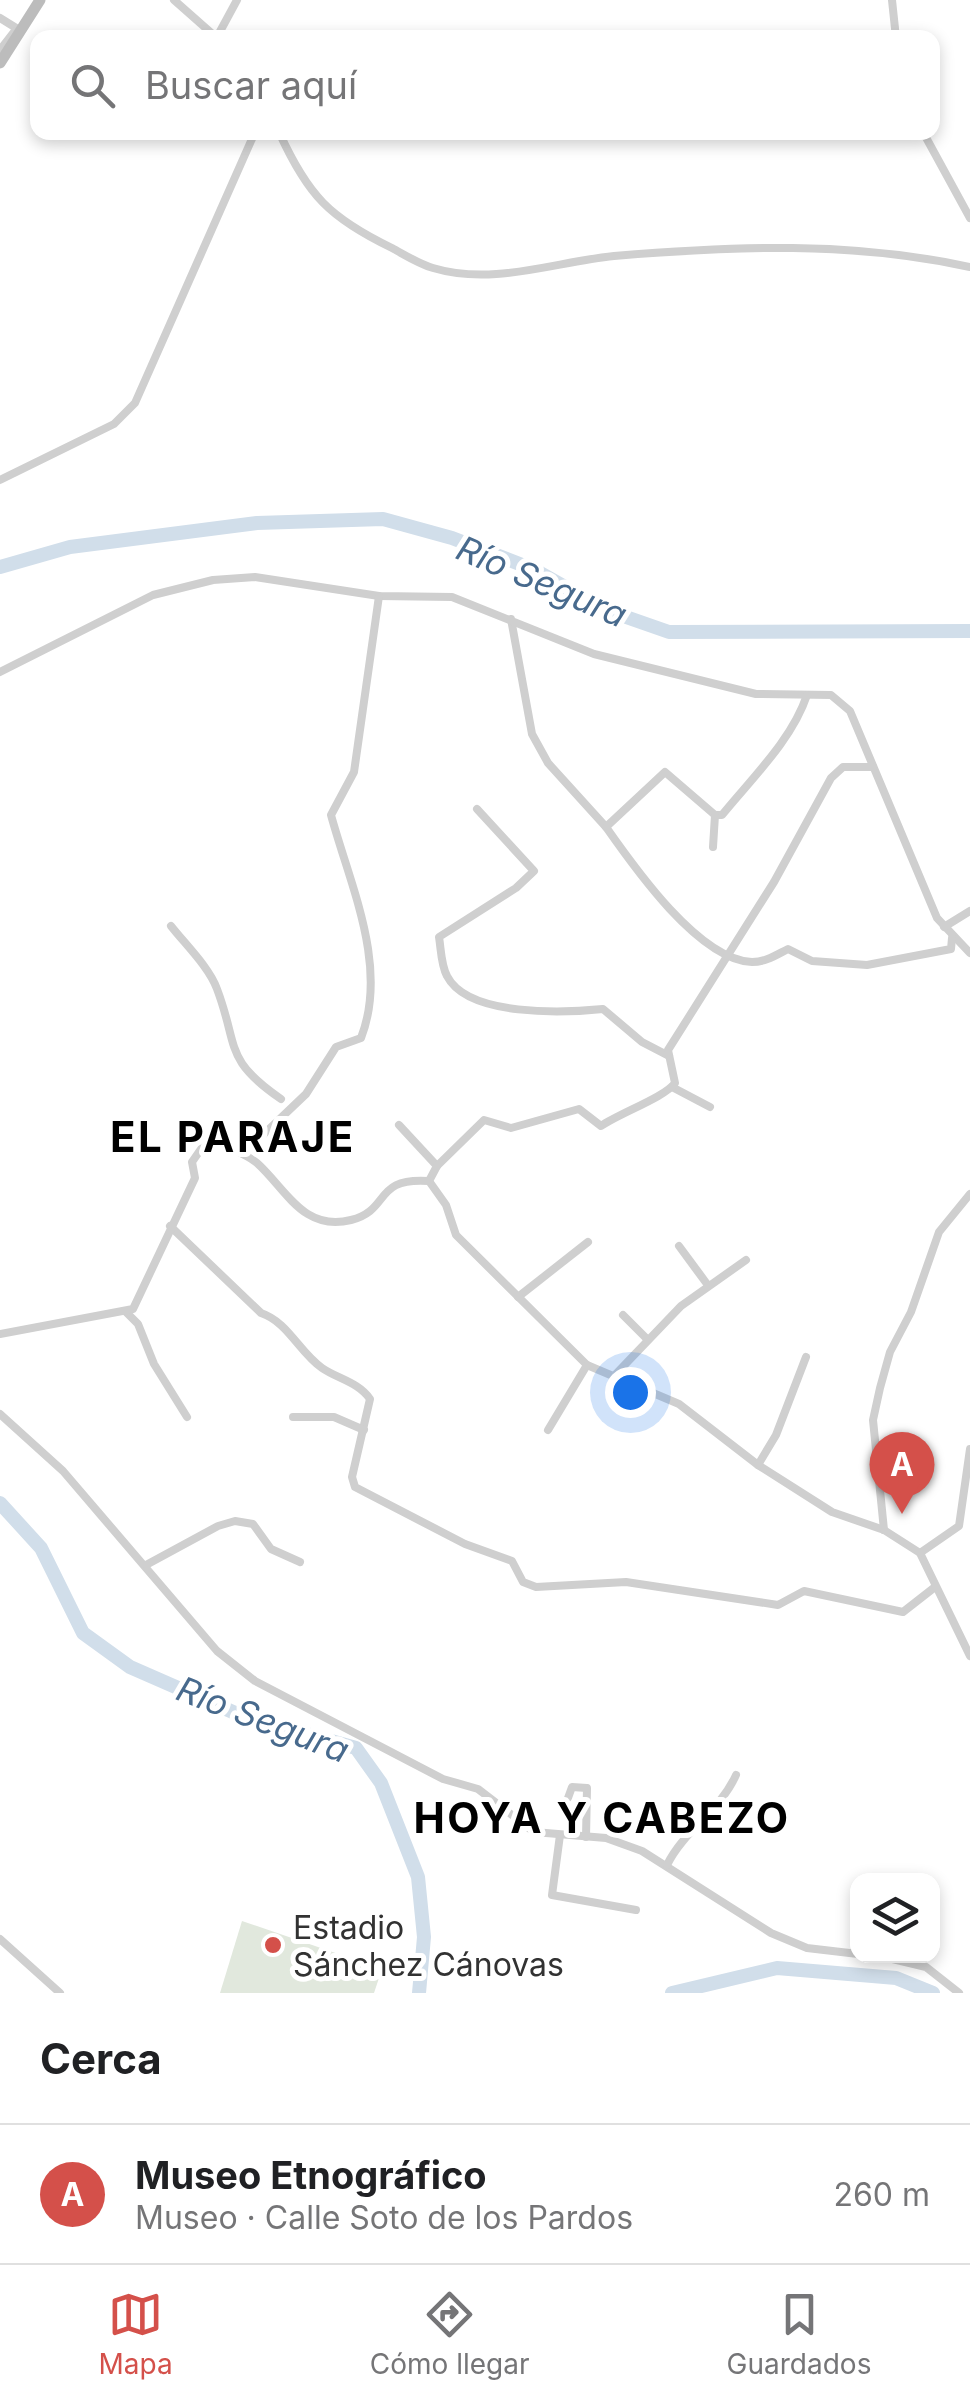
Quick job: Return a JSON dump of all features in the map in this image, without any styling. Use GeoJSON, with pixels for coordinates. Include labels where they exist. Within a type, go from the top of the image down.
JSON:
{"type":"FeatureCollection","features":[{"type":"Feature","properties":{"kind":"main road"},"geometry":{"type":"LineString","coordinates":[[0,63],[40,0]]}},
{"type":"Feature","properties":{"kind":"street"},"geometry":{"type":"LineString","coordinates":[[174,0],[209,30]]}},
{"type":"Feature","properties":{"kind":"street"},"geometry":{"type":"LineString","coordinates":[[221,30],[237,0]]}},
{"type":"Feature","properties":{"kind":"street"},"geometry":{"type":"LineString","coordinates":[[892,0],[895,30]]}},
{"type":"Feature","properties":{"kind":"street"},"geometry":{"type":"LineString","coordinates":[[0,18],[19,30],[0,50]]}},
{"type":"Feature","properties":{"kind":"street"},"geometry":{"type":"LineString","coordinates":[[0,480],[114,424],[135,403],[251,140]]}},
{"type":"Feature","properties":{"kind":"street"},"geometry":{"type":"LineString","coordinates":[[283,140],[297,172],[340,223],[434,268],[509,274],[610,256],[809,245],[898,251],[970,267]]}},
{"type":"Feature","properties":{"kind":"street"},"geometry":{"type":"LineString","coordinates":[[928,140],[970,218]]}},
{"type":"Feature","properties":{"kind":"street"},"geometry":{"type":"LineString","coordinates":[[0,672],[154,596],[213,580],[255,577],[379,596],[452,598],[594,654],[756,694],[831,695],[850,712],[944,927],[970,953]]}},
{"type":"Feature","properties":{"kind":"street"},"geometry":{"type":"LineString","coordinates":[[242,1154],[306,1094],[336,1048],[361,1038],[367,1022],[370,943],[331,815],[354,772],[379,596]]}},
{"type":"Feature","properties":{"kind":"street"},"geometry":{"type":"LineString","coordinates":[[511,619],[532,734],[548,763],[606,827],[682,924],[749,962],[767,960],[788,949],[812,961],[867,965],[951,949],[952,938]]}},
{"type":"Feature","properties":{"kind":"street"},"geometry":{"type":"LineString","coordinates":[[606,827],[665,772],[715,815],[722,815],[771,754],[801,711],[807,694]]}},
{"type":"Feature","properties":{"kind":"street"},"geometry":{"type":"LineString","coordinates":[[669,1056],[697,998],[729,953],[831,778],[843,767],[873,767]]}},
{"type":"Feature","properties":{"kind":"street"},"geometry":{"type":"LineString","coordinates":[[429,1181],[437,1166],[484,1120],[511,1128],[579,1109],[601,1126],[629,1107],[667,1094],[675,1070],[669,1056],[642,1042],[602,1009],[552,1014],[514,1009],[456,988],[445,974],[439,938],[516,888],[534,870],[478,809]]}},
{"type":"Feature","properties":{"kind":"street"},"geometry":{"type":"LineString","coordinates":[[714,847],[715,815]]}},
{"type":"Feature","properties":{"kind":"street"},"geometry":{"type":"LineString","coordinates":[[944,927],[970,911]]}},
{"type":"Feature","properties":{"kind":"street"},"geometry":{"type":"LineString","coordinates":[[171,926],[216,986],[235,1056],[251,1079],[281,1100]]}},
{"type":"Feature","properties":{"kind":"street"},"geometry":{"type":"LineString","coordinates":[[672,1086],[710,1107]]}},
{"type":"Feature","properties":{"kind":"street"},"geometry":{"type":"LineString","coordinates":[[399,1125],[437,1166]]}},
{"type":"Feature","properties":{"kind":"street"},"geometry":{"type":"LineString","coordinates":[[0,1334],[133,1309],[194,1178],[192,1162],[208,1139],[255,1162],[300,1212],[320,1220],[351,1220],[372,1209],[392,1184],[404,1179],[429,1181]]}},
{"type":"Feature","properties":{"kind":"street"},"geometry":{"type":"LineString","coordinates":[[429,1181],[446,1205],[456,1235],[587,1365],[679,1404],[758,1465],[832,1512],[884,1530],[920,1553],[970,1656]]}},
{"type":"Feature","properties":{"kind":"street"},"geometry":{"type":"LineString","coordinates":[[884,1530],[873,1420],[880,1388],[890,1352],[912,1312],[939,1232],[970,1194]]}},
{"type":"Feature","properties":{"kind":"street"},"geometry":{"type":"LineString","coordinates":[[170,1226],[261,1313],[274,1318],[319,1366],[364,1390],[370,1399],[352,1477],[355,1487],[465,1544],[512,1561],[523,1582],[536,1587],[626,1582],[778,1605],[804,1591],[903,1612],[935,1587]]}},
{"type":"Feature","properties":{"kind":"street"},"geometry":{"type":"LineString","coordinates":[[518,1296],[588,1242]]}},
{"type":"Feature","properties":{"kind":"street"},"geometry":{"type":"LineString","coordinates":[[679,1246],[708,1284]]}},
{"type":"Feature","properties":{"kind":"street"},"geometry":{"type":"LineString","coordinates":[[614,1376],[646,1339],[708,1284],[746,1260]]}},
{"type":"Feature","properties":{"kind":"street"},"geometry":{"type":"LineString","coordinates":[[126,1312],[138,1324],[154,1364],[187,1417]]}},
{"type":"Feature","properties":{"kind":"street"},"geometry":{"type":"LineString","coordinates":[[623,1315],[646,1339]]}},
{"type":"Feature","properties":{"kind":"street"},"geometry":{"type":"LineString","coordinates":[[758,1465],[776,1435],[806,1358]]}},
{"type":"Feature","properties":{"kind":"street"},"geometry":{"type":"LineString","coordinates":[[548,1430],[587,1365]]}},
{"type":"Feature","properties":{"kind":"street"},"geometry":{"type":"LineString","coordinates":[[0,1414],[64,1471],[217,1651],[255,1682],[443,1779],[478,1789],[534,1832],[606,1838],[667,1865],[771,1933],[807,1948],[850,1953]]}},
{"type":"Feature","properties":{"kind":"street"},"geometry":{"type":"LineString","coordinates":[[293,1417],[334,1418],[364,1430]]}},
{"type":"Feature","properties":{"kind":"street"},"geometry":{"type":"LineString","coordinates":[[920,1553],[959,1526],[970,1449]]}},
{"type":"Feature","properties":{"kind":"street"},"geometry":{"type":"LineString","coordinates":[[146,1565],[235,1521],[253,1524],[271,1549],[300,1562]]}},
{"type":"Feature","properties":{"kind":"street"},"geometry":{"type":"LineString","coordinates":[[667,1865],[697,1821],[729,1791],[736,1775]]}},
{"type":"Feature","properties":{"kind":"street"},"geometry":{"type":"LineString","coordinates":[[568,1798],[572,1787],[586,1788],[586,1837]]}},
{"type":"Feature","properties":{"kind":"street"},"geometry":{"type":"LineString","coordinates":[[560,1835],[552,1895],[636,1910]]}},
{"type":"Feature","properties":{"kind":"street"},"geometry":{"type":"LineString","coordinates":[[0,1939],[60,1993]]}},
{"type":"Feature","properties":{"kind":"street"},"geometry":{"type":"LineString","coordinates":[[909,1963],[926,1967],[958,1993]]}},
{"type":"Feature","properties":{"kind":"shaded area","name":"Estadio Sánchez Cánovas"},"geometry":{"type":"Polygon","coordinates":[[[242,1921],[382,1969],[374,1993],[220,1993],[242,1921]]]}},
{"type":"Feature","properties":{"kind":"waterway","name":"Río Segura"},"geometry":{"type":"LineString","coordinates":[[0,567],[70,547],[257,523],[383,519],[452,538],[535,570],[606,610],[669,632],[970,631]]}},
{"type":"Feature","properties":{"kind":"waterway","name":"Río Segura"},"geometry":{"type":"LineString","coordinates":[[0,1503],[41,1548],[83,1633],[130,1667],[242,1716],[356,1748],[381,1783],[418,1877],[424,1937],[419,1993]]}},
{"type":"Feature","properties":{"kind":"waterway","name":"Río Segura"},"geometry":{"type":"LineString","coordinates":[[672,1993],[777,1968],[896,1978],[933,1993]]}},
{"type":"Feature","properties":{"kind":"place","name":"Museo Etnográfico"},"geometry":{"type":"Point","coordinates":[902,1514]}},
{"type":"Feature","properties":{"kind":"place","name":"Estadio Sánchez Cánovas"},"geometry":{"type":"Point","coordinates":[273,1945]}},
{"type":"Feature","properties":{"kind":"district","name":"EL PARAJE"},"geometry":{"type":"Point","coordinates":[233,1136]}},
{"type":"Feature","properties":{"kind":"district","name":"HOYA Y CABEZO"},"geometry":{"type":"Point","coordinates":[602,1817]}}]}
